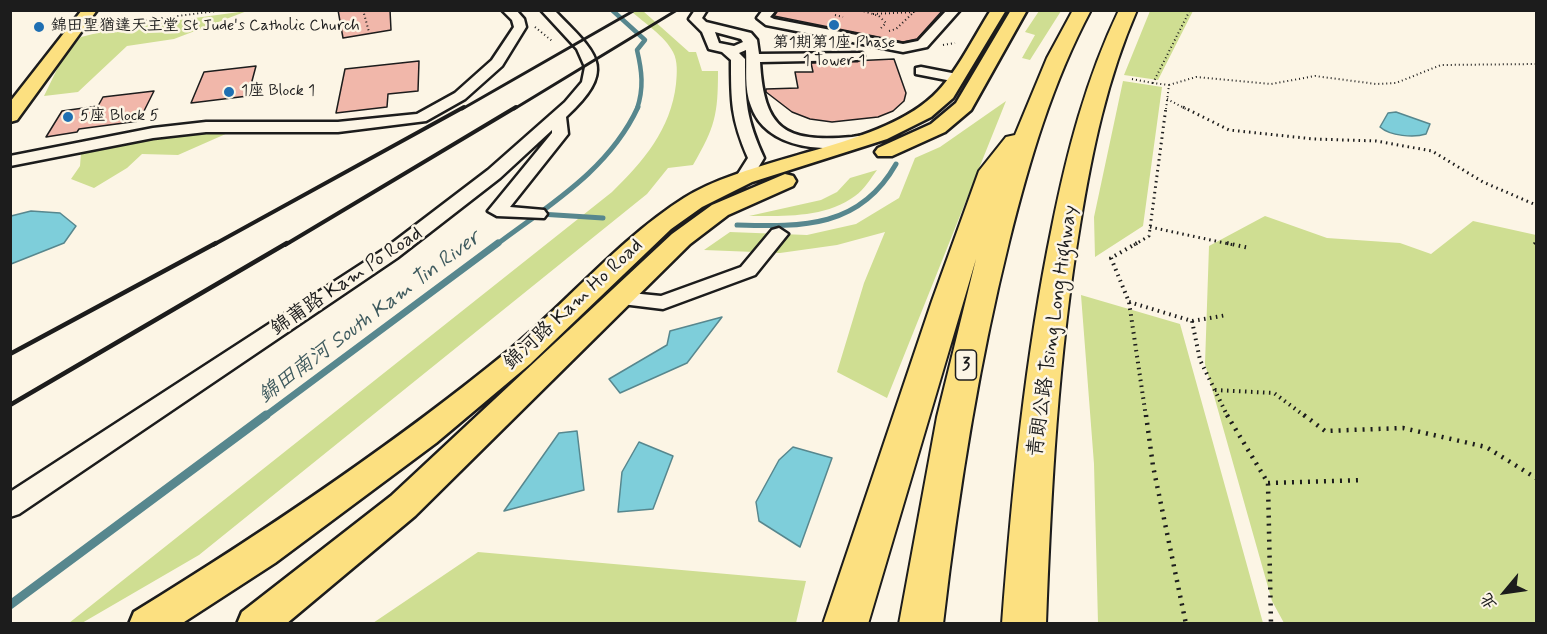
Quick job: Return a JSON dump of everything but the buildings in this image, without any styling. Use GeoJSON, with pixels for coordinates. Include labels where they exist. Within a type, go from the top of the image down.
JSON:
{"type":"FeatureCollection","features":[{"type":"Feature","properties":{"kind":"highway","name":"3"},"geometry":{"type":"LineString","coordinates":[[921,624],[970,342],[992,249],[1036,112],[1058,56],[1082,10]]}},
{"type":"Feature","properties":{"kind":"highway","name":"青朗公路 Tsing Long Highway"},"geometry":{"type":"LineString","coordinates":[[1024,624],[1040,411],[1059,256],[1084,132],[1106,63],[1128,10]]}},
{"type":"Feature","properties":{"kind":"highway"},"geometry":{"type":"LineString","coordinates":[[845,624],[946,301],[992,171],[1036,112]]}},
{"type":"Feature","properties":{"kind":"main road","name":"錦河路 Kam Ho Road"},"geometry":{"type":"LineString","coordinates":[[148,624],[262,552],[425,435],[520,357],[663,224],[702,197],[744,177],[865,140],[899,127],[924,113],[946,94],[999,10]]}},
{"type":"Feature","properties":{"kind":"main road","name":"錦河路 Kam Ho Road"},"geometry":{"type":"LineString","coordinates":[[256,624],[403,506],[681,238],[720,210],[792,179],[895,149],[949,120],[964,106],[973,92],[1019,10]]}},
{"type":"Feature","properties":{"kind":"main road"},"geometry":{"type":"LineString","coordinates":[[10,116],[89,19]]}},
{"type":"Feature","properties":{"kind":"street"},"geometry":{"type":"LineString","coordinates":[[10,161],[153,133],[206,127],[338,127],[421,118],[460,96],[497,63],[520,27],[518,19],[508,10]]}},
{"type":"Feature","properties":{"kind":"street","name":"錦莆路 Kam Po Road"},"geometry":{"type":"LineString","coordinates":[[10,506],[390,254],[494,174],[558,116],[589,83],[592,67],[583,48],[547,10]]}},
{"type":"Feature","properties":{"kind":"street"},"geometry":{"type":"LineString","coordinates":[[770,10],[764,18],[775,23],[903,48],[916,46],[926,41],[954,10]]}},
{"type":"Feature","properties":{"kind":"street"},"geometry":{"type":"LineString","coordinates":[[700,11],[695,19],[714,46],[728,50],[746,47],[751,40]]}},
{"type":"Feature","properties":{"kind":"street"},"geometry":{"type":"LineString","coordinates":[[702,26],[751,40]]}},
{"type":"Feature","properties":{"kind":"street"},"geometry":{"type":"LineString","coordinates":[[712,41],[719,36],[735,34]]}},
{"type":"Feature","properties":{"kind":"street"},"geometry":{"type":"LineString","coordinates":[[751,40],[759,107],[766,121],[775,129],[790,136],[822,143],[865,140]]}},
{"type":"Feature","properties":{"kind":"street"},"geometry":{"type":"LineString","coordinates":[[728,50],[738,59],[738,109],[744,132],[753,147],[756,158],[744,177]]}},
{"type":"Feature","properties":{"kind":"street"},"geometry":{"type":"LineString","coordinates":[[754,58],[857,56]]}},
{"type":"Feature","properties":{"kind":"street"},"geometry":{"type":"LineString","coordinates":[[921,71],[957,78]]}},
{"type":"Feature","properties":{"kind":"street"},"geometry":{"type":"LineString","coordinates":[[538,214],[497,212],[560,134],[558,116]]}},
{"type":"Feature","properties":{"kind":"street"},"geometry":{"type":"LineString","coordinates":[[621,298],[663,303],[748,271],[779,234]]}},
{"type":"Feature","properties":{"kind":"path"},"geometry":{"type":"LineString","coordinates":[[89,19],[225,10]]}},
{"type":"Feature","properties":{"kind":"path"},"geometry":{"type":"LineString","coordinates":[[363,10],[369,32]]}},
{"type":"Feature","properties":{"kind":"path"},"geometry":{"type":"LineString","coordinates":[[860,10],[885,21],[881,29]]}},
{"type":"Feature","properties":{"kind":"path"},"geometry":{"type":"LineString","coordinates":[[1153,83],[1190,10]]}},
{"type":"Feature","properties":{"kind":"path"},"geometry":{"type":"LineString","coordinates":[[873,14],[915,11]]}},
{"type":"Feature","properties":{"kind":"path"},"geometry":{"type":"LineString","coordinates":[[870,27],[896,29],[915,11]]}},
{"type":"Feature","properties":{"kind":"path"},"geometry":{"type":"LineString","coordinates":[[835,15],[841,17],[835,19],[845,21]]}},
{"type":"Feature","properties":{"kind":"path"},"geometry":{"type":"LineString","coordinates":[[1132,79],[1169,85],[1197,77],[1272,84],[1315,76],[1376,84],[1396,83],[1441,65],[1536,64]]}},
{"type":"Feature","properties":{"kind":"path"},"geometry":{"type":"LineString","coordinates":[[1169,85],[1149,236],[1110,258],[1130,302],[1153,466],[1186,624]]}},
{"type":"Feature","properties":{"kind":"path"},"geometry":{"type":"LineString","coordinates":[[1167,99],[1229,130],[1314,139],[1376,141],[1432,152],[1483,182],[1536,205]]}},
{"type":"Feature","properties":{"kind":"path"},"geometry":{"type":"LineString","coordinates":[[1150,227],[1249,248]]}},
{"type":"Feature","properties":{"kind":"path"},"geometry":{"type":"LineString","coordinates":[[1130,302],[1192,321],[1227,315]]}},
{"type":"Feature","properties":{"kind":"path"},"geometry":{"type":"LineString","coordinates":[[1192,321],[1200,360],[1228,418],[1268,483],[1271,624]]}},
{"type":"Feature","properties":{"kind":"path"},"geometry":{"type":"LineString","coordinates":[[1215,390],[1274,393],[1325,431],[1403,428],[1486,447],[1536,478]]}},
{"type":"Feature","properties":{"kind":"path"},"geometry":{"type":"LineString","coordinates":[[1268,483],[1362,480]]}},
{"type":"Feature","properties":{"kind":"green space"},"geometry":{"type":"Polygon","coordinates":[[[247,11],[174,39],[127,46],[78,92],[44,96],[62,59],[81,37],[121,27],[126,32],[142,25],[247,11]]]}},
{"type":"Feature","properties":{"kind":"green space"},"geometry":{"type":"Polygon","coordinates":[[[631,11],[643,11],[689,52],[696,52],[702,71],[718,71],[714,120],[693,165],[668,168],[647,194],[199,555],[82,623],[69,623],[612,192],[634,169],[654,144],[668,116],[676,84],[677,68],[675,56],[669,46],[660,35],[631,11]]]}},
{"type":"Feature","properties":{"kind":"green space"},"geometry":{"type":"Polygon","coordinates":[[[1039,11],[1061,11],[1030,60],[1022,58],[1035,35],[1025,32],[1039,11]]]}},
{"type":"Feature","properties":{"kind":"green space"},"geometry":{"type":"Polygon","coordinates":[[[1150,11],[1193,11],[1158,80],[1124,75],[1150,11]]]}},
{"type":"Feature","properties":{"kind":"green space"},"geometry":{"type":"Polygon","coordinates":[[[1123,81],[1162,87],[1143,226],[1095,257],[1094,217],[1123,81]]]}},
{"type":"Feature","properties":{"kind":"green space"},"geometry":{"type":"Polygon","coordinates":[[[1006,101],[887,398],[837,372],[864,283],[885,232],[837,245],[780,253],[704,250],[730,232],[807,235],[856,224],[899,198],[915,158],[940,147],[1006,101]]]}},
{"type":"Feature","properties":{"kind":"green space"},"geometry":{"type":"Polygon","coordinates":[[[237,129],[178,155],[142,154],[127,168],[94,188],[71,179],[80,166],[81,153],[122,142],[237,129]]]}},
{"type":"Feature","properties":{"kind":"green space"},"geometry":{"type":"Polygon","coordinates":[[[877,170],[858,193],[831,208],[804,214],[749,216],[821,200],[837,192],[850,178],[877,170]]]}},
{"type":"Feature","properties":{"kind":"green space"},"geometry":{"type":"Polygon","coordinates":[[[1265,216],[1327,238],[1400,243],[1431,254],[1473,221],[1536,235],[1536,623],[1284,623],[1272,601],[1205,364],[1209,246],[1265,216]]]}},
{"type":"Feature","properties":{"kind":"green space"},"geometry":{"type":"Polygon","coordinates":[[[1081,295],[1180,324],[1263,623],[1098,623],[1094,464],[1081,295]]]}},
{"type":"Feature","properties":{"kind":"green space"},"geometry":{"type":"Polygon","coordinates":[[[478,552],[806,581],[796,623],[373,623],[478,552]]]}},
{"type":"Feature","properties":{"kind":"water"},"geometry":{"type":"Polygon","coordinates":[[[1396,112],[1430,124],[1426,134],[1402,135],[1380,127],[1388,113],[1396,112]]]}},
{"type":"Feature","properties":{"kind":"water"},"geometry":{"type":"Polygon","coordinates":[[[31,211],[60,213],[76,226],[64,243],[11,264],[11,216],[31,211]]]}},
{"type":"Feature","properties":{"kind":"water"},"geometry":{"type":"Polygon","coordinates":[[[722,317],[687,363],[620,393],[609,379],[667,345],[670,331],[722,317]]]}},
{"type":"Feature","properties":{"kind":"water"},"geometry":{"type":"Polygon","coordinates":[[[577,431],[584,490],[504,511],[559,433],[577,431]]]}},
{"type":"Feature","properties":{"kind":"water"},"geometry":{"type":"Polygon","coordinates":[[[639,442],[673,456],[653,509],[618,512],[622,472],[639,442]]]}},
{"type":"Feature","properties":{"kind":"water"},"geometry":{"type":"Polygon","coordinates":[[[793,447],[832,458],[800,547],[759,521],[756,502],[779,460],[793,447]]]}},
{"type":"Feature","properties":{"kind":"waterway","name":"錦田南河 South Kam Tin River"},"geometry":{"type":"LineString","coordinates":[[612,10],[645,40],[637,50],[642,80],[637,109]]}},
{"type":"Feature","properties":{"kind":"waterway","name":"錦田南河 South Kam Tin River"},"geometry":{"type":"LineString","coordinates":[[496,245],[557,200],[594,168],[611,150],[637,109]]}},
{"type":"Feature","properties":{"kind":"waterway"},"geometry":{"type":"LineString","coordinates":[[737,225],[807,223],[847,212],[865,201],[882,185],[896,164]]}},
{"type":"Feature","properties":{"kind":"waterway"},"geometry":{"type":"LineString","coordinates":[[540,214],[603,218]]}},
{"type":"Feature","properties":{"kind":"waterway","name":"錦田南河 South Kam Tin River"},"geometry":{"type":"LineString","coordinates":[[264,417],[498,243]]}},
{"type":"Feature","properties":{"kind":"waterway","name":"錦田南河 South Kam Tin River"},"geometry":{"type":"LineString","coordinates":[[10,605],[266,415]]}},
{"type":"Feature","properties":{"kind":"railway"},"geometry":{"type":"LineString","coordinates":[[462,109],[635,10]]}},
{"type":"Feature","properties":{"kind":"railway"},"geometry":{"type":"LineString","coordinates":[[514,109],[677,10]]}},
{"type":"Feature","properties":{"kind":"railway"},"geometry":{"type":"LineString","coordinates":[[213,245],[464,107]]}},
{"type":"Feature","properties":{"kind":"railway"},"geometry":{"type":"LineString","coordinates":[[285,245],[516,107]]}},
{"type":"Feature","properties":{"kind":"railway"},"geometry":{"type":"LineString","coordinates":[[10,354],[216,243]]}},
{"type":"Feature","properties":{"kind":"railway"},"geometry":{"type":"LineString","coordinates":[[10,405],[287,243]]}},
{"type":"Feature","properties":{"kind":"place","name":"第1期第1座 Phase 1 Tower 1"},"geometry":{"type":"Point","coordinates":[834,25]}},
{"type":"Feature","properties":{"kind":"place","name":"錦田聖猶達天主堂 St Jude's Catholic Church"},"geometry":{"type":"Point","coordinates":[39,27]}},
{"type":"Feature","properties":{"kind":"place","name":"1座 Block 1"},"geometry":{"type":"Point","coordinates":[229,92]}},
{"type":"Feature","properties":{"kind":"place","name":"5座 Block 5"},"geometry":{"type":"Point","coordinates":[68,117]}}]}
